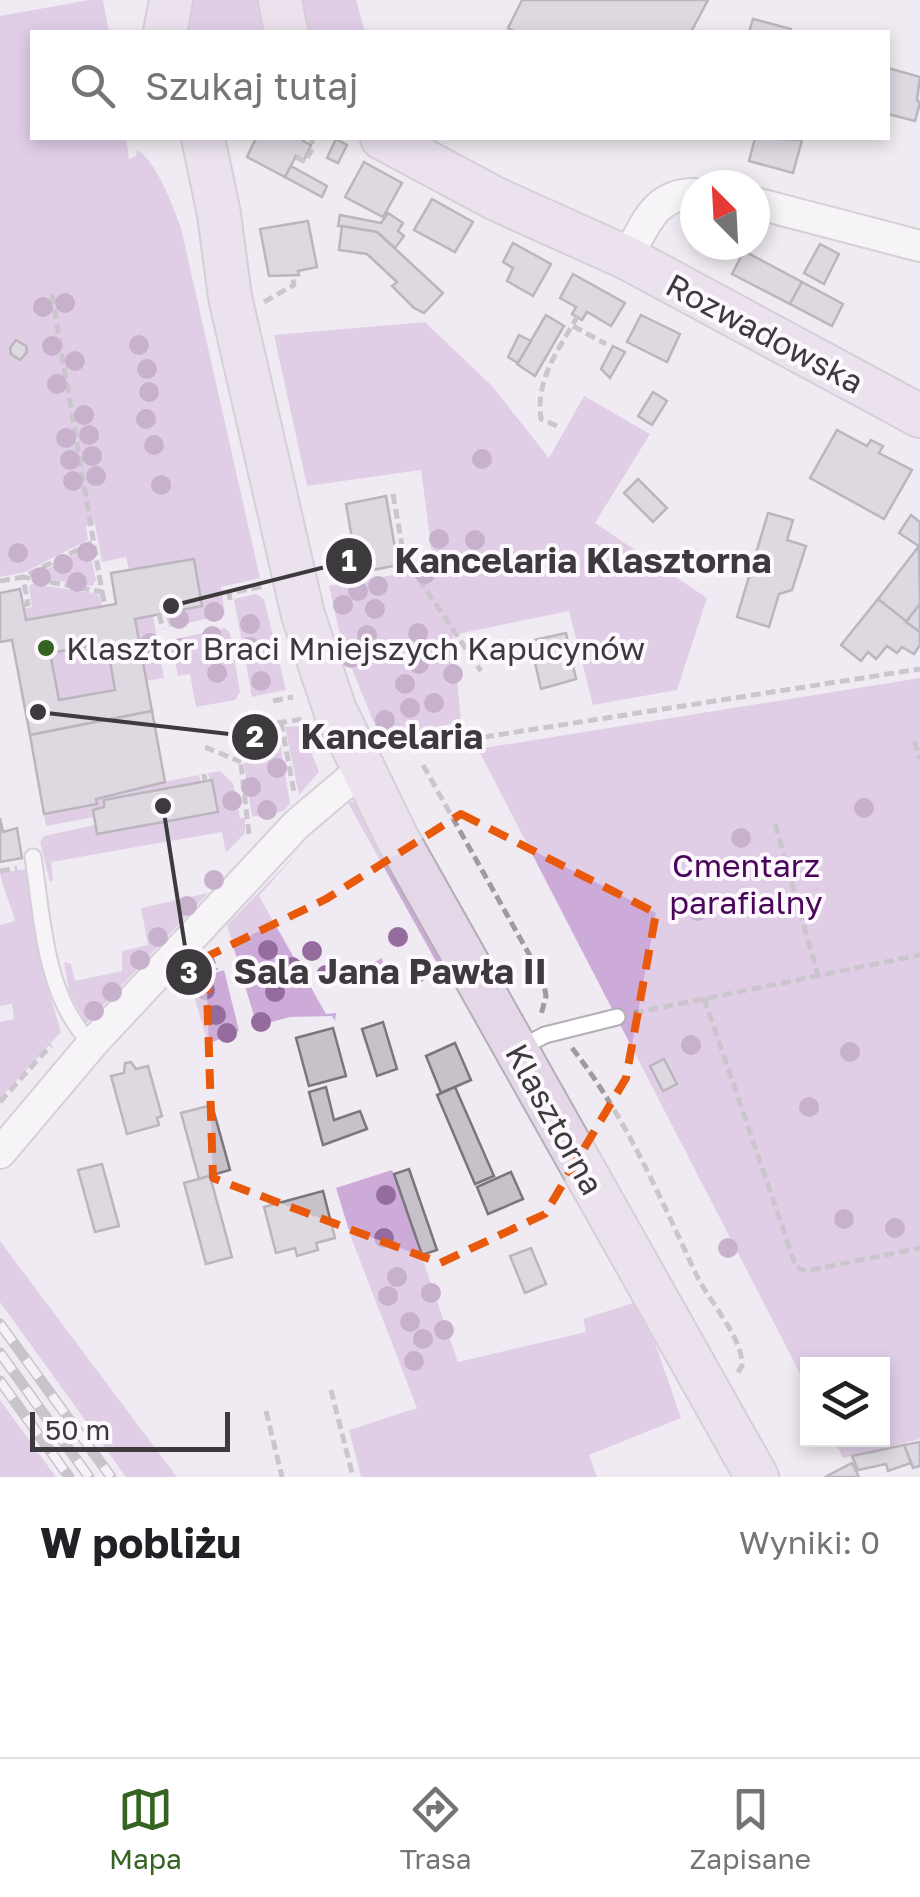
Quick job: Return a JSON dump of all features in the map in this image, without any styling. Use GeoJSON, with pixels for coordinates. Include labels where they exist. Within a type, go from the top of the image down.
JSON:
{"type":"FeatureCollection","features":[{"type":"Feature","properties":{"kind":"street"},"geometry":{"type":"LineString","coordinates":[[280,0],[286,30]]}},
{"type":"Feature","properties":{"kind":"street","name":"Klasztorna"},"geometry":{"type":"LineString","coordinates":[[175,140],[185,178],[244,303]]}},
{"type":"Feature","properties":{"kind":"street","name":"Klasztorna"},"geometry":{"type":"LineString","coordinates":[[203,140],[244,303],[304,615],[330,700],[361,770],[528,1044],[757,1477]]}},
{"type":"Feature","properties":{"kind":"street","name":"Rozwadowska"},"geometry":{"type":"LineString","coordinates":[[386,140],[496,199],[619,254],[920,416]]}},
{"type":"Feature","properties":{"kind":"street","name":"Rozwadowska"},"geometry":{"type":"LineString","coordinates":[[439,140],[540,198],[619,254]]}},
{"type":"Feature","properties":{"kind":"street"},"geometry":{"type":"LineString","coordinates":[[619,254],[658,206],[680,194]]}},
{"type":"Feature","properties":{"kind":"street"},"geometry":{"type":"LineString","coordinates":[[770,208],[920,246]]}},
{"type":"Feature","properties":{"kind":"street"},"geometry":{"type":"LineString","coordinates":[[0,1153],[82,1034],[306,815],[361,770]]}},
{"type":"Feature","properties":{"kind":"lane"},"geometry":{"type":"LineString","coordinates":[[33,856],[55,980],[82,1034]]}},
{"type":"Feature","properties":{"kind":"lane"},"geometry":{"type":"LineString","coordinates":[[528,1044],[556,1032],[616,1017]]}},
{"type":"Feature","properties":{"kind":"path"},"geometry":{"type":"LineString","coordinates":[[296,157],[306,162],[312,140]]}},
{"type":"Feature","properties":{"kind":"path"},"geometry":{"type":"LineString","coordinates":[[244,303],[273,299],[294,285],[292,276]]}},
{"type":"Feature","properties":{"kind":"path"},"geometry":{"type":"LineString","coordinates":[[51,289],[105,605]]}},
{"type":"Feature","properties":{"kind":"path"},"geometry":{"type":"LineString","coordinates":[[557,426],[540,419],[540,394],[548,367],[578,317]]}},
{"type":"Feature","properties":{"kind":"path"},"geometry":{"type":"LineString","coordinates":[[572,326],[606,344]]}},
{"type":"Feature","properties":{"kind":"path"},"geometry":{"type":"LineString","coordinates":[[392,494],[404,557],[481,670]]}},
{"type":"Feature","properties":{"kind":"path"},"geometry":{"type":"LineString","coordinates":[[0,581],[24,577],[93,542]]}},
{"type":"Feature","properties":{"kind":"path"},"geometry":{"type":"LineString","coordinates":[[24,577],[102,592]]}},
{"type":"Feature","properties":{"kind":"path"},"geometry":{"type":"LineString","coordinates":[[23,605],[28,604],[24,577]]}},
{"type":"Feature","properties":{"kind":"path"},"geometry":{"type":"LineString","coordinates":[[230,600],[228,593],[272,585]]}},
{"type":"Feature","properties":{"kind":"path"},"geometry":{"type":"LineString","coordinates":[[160,614],[162,629]]}},
{"type":"Feature","properties":{"kind":"path"},"geometry":{"type":"LineString","coordinates":[[484,737],[920,669]]}},
{"type":"Feature","properties":{"kind":"path"},"geometry":{"type":"LineString","coordinates":[[273,701],[293,697]]}},
{"type":"Feature","properties":{"kind":"path"},"geometry":{"type":"LineString","coordinates":[[296,805],[279,723],[303,718]]}},
{"type":"Feature","properties":{"kind":"path"},"geometry":{"type":"LineString","coordinates":[[245,842],[249,827],[241,762],[253,734]]}},
{"type":"Feature","properties":{"kind":"path"},"geometry":{"type":"LineString","coordinates":[[914,740],[920,759]]}},
{"type":"Feature","properties":{"kind":"path"},"geometry":{"type":"LineString","coordinates":[[206,747],[241,762]]}},
{"type":"Feature","properties":{"kind":"path"},"geometry":{"type":"LineString","coordinates":[[424,765],[543,979],[546,996],[528,1044]]}},
{"type":"Feature","properties":{"kind":"path"},"geometry":{"type":"LineString","coordinates":[[775,824],[818,975]]}},
{"type":"Feature","properties":{"kind":"path"},"geometry":{"type":"LineString","coordinates":[[616,1017],[920,955]]}},
{"type":"Feature","properties":{"kind":"path"},"geometry":{"type":"LineString","coordinates":[[704,998],[796,1267],[806,1270],[920,1248]]}},
{"type":"Feature","properties":{"kind":"path"},"geometry":{"type":"LineString","coordinates":[[556,1032],[570,1045],[618,1114],[712,1305],[739,1346],[742,1366],[727,1386],[712,1397]]}},
{"type":"Feature","properties":{"kind":"path"},"geometry":{"type":"LineString","coordinates":[[0,1102],[82,1034]]}},
{"type":"Feature","properties":{"kind":"path"},"geometry":{"type":"LineString","coordinates":[[331,1390],[353,1477]]}},
{"type":"Feature","properties":{"kind":"path"},"geometry":{"type":"LineString","coordinates":[[266,1410],[282,1477]]}},
{"type":"Feature","properties":{"kind":"highlighted area"},"geometry":{"type":"Polygon","coordinates":[[[461,814],[656,913],[626,1078],[545,1214],[440,1263],[213,1178],[206,957],[326,899],[461,814]]]}},
{"type":"Feature","properties":{"kind":"green space"},"geometry":{"type":"Polygon","coordinates":[[[103,0],[109,30],[30,30],[30,140],[126,140],[129,159],[136,156],[137,150],[164,185],[181,228],[260,578],[221,587],[225,615],[169,627],[165,613],[202,606],[194,559],[129,570],[126,557],[102,562],[95,524],[86,526],[88,540],[25,572],[0,577],[0,16],[103,0]]]}},
{"type":"Feature","properties":{"kind":"green space"},"geometry":{"type":"Polygon","coordinates":[[[192,0],[257,0],[263,8],[266,30],[184,30],[186,9],[192,0]]]}},
{"type":"Feature","properties":{"kind":"green space"},"geometry":{"type":"Polygon","coordinates":[[[292,0],[356,0],[364,30],[300,30],[292,0]]]}},
{"type":"Feature","properties":{"kind":"green space"},"geometry":{"type":"Polygon","coordinates":[[[425,322],[492,386],[549,458],[584,396],[650,434],[595,523],[707,598],[677,690],[593,705],[569,611],[453,635],[461,722],[380,738],[342,644],[329,586],[434,568],[421,470],[307,486],[274,335],[425,322]]]}},
{"type":"Feature","properties":{"kind":"green space"},"geometry":{"type":"Polygon","coordinates":[[[85,549],[90,552],[96,580],[92,586],[39,578],[41,572],[85,549]]]}},
{"type":"Feature","properties":{"kind":"green space"},"geometry":{"type":"Polygon","coordinates":[[[32,584],[94,593],[100,596],[102,607],[26,620],[23,609],[32,607],[32,584]]]}},
{"type":"Feature","properties":{"kind":"green space"},"geometry":{"type":"Polygon","coordinates":[[[256,594],[264,599],[286,690],[252,697],[234,599],[256,594]]]}},
{"type":"Feature","properties":{"kind":"green space"},"geometry":{"type":"Polygon","coordinates":[[[153,615],[164,678],[146,681],[135,619],[153,615]]]}},
{"type":"Feature","properties":{"kind":"green space"},"geometry":{"type":"Polygon","coordinates":[[[225,628],[230,633],[240,692],[235,700],[196,707],[190,674],[178,676],[172,645],[177,639],[225,628]]]}},
{"type":"Feature","properties":{"kind":"green space"},"geometry":{"type":"Polygon","coordinates":[[[107,643],[115,690],[59,700],[50,653],[107,643]]]}},
{"type":"Feature","properties":{"kind":"green space","name":"Cmentarz parafialny"},"geometry":{"type":"Polygon","coordinates":[[[920,678],[920,1439],[890,1446],[890,1357],[800,1357],[800,1373],[478,749],[920,678]]]}},
{"type":"Feature","properties":{"kind":"green space"},"geometry":{"type":"Polygon","coordinates":[[[301,726],[319,772],[299,795],[285,727],[301,726]]]}},
{"type":"Feature","properties":{"kind":"green space"},"geometry":{"type":"Polygon","coordinates":[[[278,729],[290,804],[283,811],[252,817],[244,764],[258,732],[278,729]]]}},
{"type":"Feature","properties":{"kind":"green space"},"geometry":{"type":"Polygon","coordinates":[[[220,771],[233,783],[240,818],[245,818],[245,833],[226,853],[222,832],[51,862],[50,882],[40,842],[44,836],[95,825],[97,833],[218,812],[208,773],[220,771]]]}},
{"type":"Feature","properties":{"kind":"green space"},"geometry":{"type":"Polygon","coordinates":[[[199,775],[201,782],[104,800],[104,807],[93,810],[94,817],[46,826],[44,814],[96,804],[96,799],[132,792],[132,788],[199,775]]]}},
{"type":"Feature","properties":{"kind":"green space"},"geometry":{"type":"Polygon","coordinates":[[[347,801],[360,804],[452,967],[438,965],[347,801]]]}},
{"type":"Feature","properties":{"kind":"green space"},"geometry":{"type":"Polygon","coordinates":[[[298,852],[259,896],[326,1014],[336,1013],[335,1021],[332,1016],[290,1017],[257,1026],[227,925],[298,852]]]}},
{"type":"Feature","properties":{"kind":"green space"},"geometry":{"type":"Polygon","coordinates":[[[26,869],[41,965],[61,1032],[0,1099],[0,1022],[14,1019],[12,1004],[0,1006],[0,925],[15,921],[0,873],[26,869]]]}},
{"type":"Feature","properties":{"kind":"green space"},"geometry":{"type":"Polygon","coordinates":[[[208,893],[86,1024],[69,992],[64,962],[71,964],[75,981],[122,971],[122,951],[148,945],[141,908],[208,893]]]}},
{"type":"Feature","properties":{"kind":"green space"},"geometry":{"type":"Polygon","coordinates":[[[201,952],[210,958],[215,973],[224,970],[239,1031],[208,1044],[185,965],[201,952]]]}},
{"type":"Feature","properties":{"kind":"green space"},"geometry":{"type":"Polygon","coordinates":[[[382,958],[385,972],[376,985],[360,987],[348,977],[382,958]]]}},
{"type":"Feature","properties":{"kind":"green space"},"geometry":{"type":"Polygon","coordinates":[[[392,1170],[458,1362],[586,1332],[583,1319],[633,1303],[655,1343],[681,1418],[589,1455],[597,1477],[361,1477],[349,1430],[417,1408],[336,1188],[392,1170]]]}},
{"type":"Feature","properties":{"kind":"green space"},"geometry":{"type":"Polygon","coordinates":[[[0,1241],[177,1477],[126,1477],[0,1302],[0,1241]]]}},
{"type":"Feature","properties":{"kind":"green space"},"geometry":{"type":"Polygon","coordinates":[[[0,1400],[56,1477],[0,1477],[0,1400]]]}},
{"type":"Feature","properties":{"kind":"green space","name":"Cmentarz parafialny"},"geometry":{"type":"Polygon","coordinates":[[[838,1447],[888,1447],[843,1458],[838,1447]]]}},
{"type":"Feature","properties":{"kind":"building"},"geometry":{"type":"Polygon","coordinates":[[[522,0],[708,0],[692,30],[508,28],[522,0]]]}},
{"type":"Feature","properties":{"kind":"building"},"geometry":{"type":"Polygon","coordinates":[[[753,19],[791,29],[791,30],[750,30],[753,19]]]}},
{"type":"Feature","properties":{"kind":"building"},"geometry":{"type":"Polygon","coordinates":[[[890,69],[920,77],[915,121],[890,115],[890,69]]]}},
{"type":"Feature","properties":{"kind":"building"},"geometry":{"type":"Polygon","coordinates":[[[255,140],[304,140],[311,145],[304,160],[296,156],[285,177],[247,157],[255,140]]]}},
{"type":"Feature","properties":{"kind":"building"},"geometry":{"type":"Polygon","coordinates":[[[336,140],[347,145],[338,163],[327,158],[336,140]]]}},
{"type":"Feature","properties":{"kind":"building"},"geometry":{"type":"Polygon","coordinates":[[[754,140],[802,140],[793,173],[749,161],[754,140]]]}},
{"type":"Feature","properties":{"kind":"building"},"geometry":{"type":"Polygon","coordinates":[[[364,162],[402,183],[383,217],[345,197],[364,162]]]}},
{"type":"Feature","properties":{"kind":"building"},"geometry":{"type":"Polygon","coordinates":[[[291,166],[327,186],[322,197],[285,177],[291,166]]]}},
{"type":"Feature","properties":{"kind":"building"},"geometry":{"type":"Polygon","coordinates":[[[432,199],[473,222],[455,252],[414,230],[432,199]]]}},
{"type":"Feature","properties":{"kind":"building"},"geometry":{"type":"Polygon","coordinates":[[[388,213],[403,223],[398,231],[404,236],[395,248],[377,232],[338,226],[340,215],[381,223],[388,213]]]}},
{"type":"Feature","properties":{"kind":"building"},"geometry":{"type":"Polygon","coordinates":[[[308,221],[317,267],[298,271],[299,275],[269,276],[260,229],[308,221]]]}},
{"type":"Feature","properties":{"kind":"building"},"geometry":{"type":"Polygon","coordinates":[[[342,226],[377,232],[443,293],[424,313],[414,308],[392,286],[397,282],[367,254],[339,250],[342,226]]]}},
{"type":"Feature","properties":{"kind":"building"},"geometry":{"type":"Polygon","coordinates":[[[513,243],[551,264],[533,296],[507,281],[513,268],[503,262],[513,243]]]}},
{"type":"Feature","properties":{"kind":"building"},"geometry":{"type":"Polygon","coordinates":[[[820,244],[839,254],[824,284],[804,273],[820,244]]]}},
{"type":"Feature","properties":{"kind":"building"},"geometry":{"type":"Polygon","coordinates":[[[739,260],[761,260],[802,282],[790,304],[732,274],[739,260]]]}},
{"type":"Feature","properties":{"kind":"building"},"geometry":{"type":"Polygon","coordinates":[[[573,274],[625,303],[611,326],[587,312],[582,320],[572,314],[576,307],[560,298],[573,274]]]}},
{"type":"Feature","properties":{"kind":"building"},"geometry":{"type":"Polygon","coordinates":[[[802,282],[843,304],[832,326],[790,304],[802,282]]]}},
{"type":"Feature","properties":{"kind":"building"},"geometry":{"type":"Polygon","coordinates":[[[546,315],[564,326],[535,376],[517,364],[546,315]]]}},
{"type":"Feature","properties":{"kind":"building"},"geometry":{"type":"Polygon","coordinates":[[[641,315],[680,334],[667,362],[627,342],[641,315]]]}},
{"type":"Feature","properties":{"kind":"building"},"geometry":{"type":"Polygon","coordinates":[[[519,335],[531,341],[518,363],[508,357],[519,335]]]}},
{"type":"Feature","properties":{"kind":"building"},"geometry":{"type":"Polygon","coordinates":[[[16,340],[26,346],[27,352],[20,360],[11,354],[16,340]]]}},
{"type":"Feature","properties":{"kind":"building"},"geometry":{"type":"Polygon","coordinates":[[[613,346],[625,352],[610,378],[601,369],[613,346]]]}},
{"type":"Feature","properties":{"kind":"building"},"geometry":{"type":"Polygon","coordinates":[[[653,392],[667,401],[652,425],[638,416],[653,392]]]}},
{"type":"Feature","properties":{"kind":"building"},"geometry":{"type":"Polygon","coordinates":[[[837,430],[867,446],[871,440],[883,446],[879,453],[912,470],[884,519],[810,478],[837,430]]]}},
{"type":"Feature","properties":{"kind":"building"},"geometry":{"type":"Polygon","coordinates":[[[638,479],[667,508],[653,522],[624,493],[638,479]]]}},
{"type":"Feature","properties":{"kind":"building"},"geometry":{"type":"Polygon","coordinates":[[[386,496],[398,565],[358,573],[346,504],[386,496]]]}},
{"type":"Feature","properties":{"kind":"building"},"geometry":{"type":"Polygon","coordinates":[[[768,513],[793,520],[787,540],[806,546],[792,590],[779,594],[769,627],[737,617],[768,513]]]}},
{"type":"Feature","properties":{"kind":"building"},"geometry":{"type":"Polygon","coordinates":[[[911,515],[920,522],[920,547],[899,533],[911,515]]]}},
{"type":"Feature","properties":{"kind":"building"},"geometry":{"type":"Polygon","coordinates":[[[919,546],[920,604],[906,622],[878,599],[919,546]]]}},
{"type":"Feature","properties":{"kind":"building","name":"Klasztor Braci Mniejszych Kapucynów"},"geometry":{"type":"Polygon","coordinates":[[[194,559],[202,606],[135,619],[152,711],[30,735],[12,640],[0,642],[0,593],[20,589],[26,620],[116,604],[111,573],[194,559]],[[107,643],[50,653],[59,700],[115,690],[107,643]]]}},
{"type":"Feature","properties":{"kind":"building"},"geometry":{"type":"Polygon","coordinates":[[[878,599],[920,632],[920,645],[914,654],[902,647],[897,653],[887,646],[876,659],[868,652],[861,661],[841,645],[878,599]]]}},
{"type":"Feature","properties":{"kind":"building"},"geometry":{"type":"Polygon","coordinates":[[[920,604],[920,632],[906,622],[920,604]]]}},
{"type":"Feature","properties":{"kind":"building"},"geometry":{"type":"Polygon","coordinates":[[[566,633],[576,679],[541,689],[530,641],[566,633]]]}},
{"type":"Feature","properties":{"kind":"building"},"geometry":{"type":"Polygon","coordinates":[[[152,711],[165,782],[96,799],[97,804],[44,814],[30,735],[152,711]]]}},
{"type":"Feature","properties":{"kind":"building"},"geometry":{"type":"Polygon","coordinates":[[[212,780],[218,812],[97,834],[93,810],[104,807],[104,800],[212,780]]]}},
{"type":"Feature","properties":{"kind":"building"},"geometry":{"type":"Polygon","coordinates":[[[0,818],[3,832],[17,828],[22,858],[0,862],[0,818]]]}},
{"type":"Feature","properties":{"kind":"building"},"geometry":{"type":"Polygon","coordinates":[[[383,1022],[397,1069],[377,1076],[362,1029],[383,1022]]]}},
{"type":"Feature","properties":{"kind":"building"},"geometry":{"type":"Polygon","coordinates":[[[333,1028],[346,1076],[309,1086],[296,1038],[333,1028]]]}},
{"type":"Feature","properties":{"kind":"building"},"geometry":{"type":"Polygon","coordinates":[[[455,1043],[471,1080],[441,1093],[426,1056],[455,1043]]]}},
{"type":"Feature","properties":{"kind":"building"},"geometry":{"type":"Polygon","coordinates":[[[664,1059],[677,1084],[663,1091],[650,1066],[664,1059]]]}},
{"type":"Feature","properties":{"kind":"building"},"geometry":{"type":"Polygon","coordinates":[[[131,1062],[136,1069],[148,1066],[162,1116],[157,1118],[159,1125],[127,1134],[111,1076],[124,1073],[125,1063],[131,1062]]]}},
{"type":"Feature","properties":{"kind":"building"},"geometry":{"type":"Polygon","coordinates":[[[326,1087],[334,1120],[360,1111],[367,1129],[323,1145],[309,1092],[326,1087]]]}},
{"type":"Feature","properties":{"kind":"building"},"geometry":{"type":"Polygon","coordinates":[[[455,1087],[494,1176],[475,1184],[437,1095],[455,1087]]]}},
{"type":"Feature","properties":{"kind":"building"},"geometry":{"type":"Polygon","coordinates":[[[212,1105],[230,1170],[199,1179],[181,1113],[212,1105]]]}},
{"type":"Feature","properties":{"kind":"building"},"geometry":{"type":"Polygon","coordinates":[[[102,1164],[119,1226],[95,1232],[78,1170],[102,1164]]]}},
{"type":"Feature","properties":{"kind":"building"},"geometry":{"type":"Polygon","coordinates":[[[409,1169],[437,1250],[422,1255],[394,1174],[409,1169]]]}},
{"type":"Feature","properties":{"kind":"building"},"geometry":{"type":"Polygon","coordinates":[[[511,1172],[523,1199],[488,1214],[477,1187],[511,1172]]]}},
{"type":"Feature","properties":{"kind":"building"},"geometry":{"type":"Polygon","coordinates":[[[210,1176],[232,1257],[206,1264],[184,1183],[210,1176]]]}},
{"type":"Feature","properties":{"kind":"building"},"geometry":{"type":"Polygon","coordinates":[[[323,1191],[335,1238],[316,1243],[318,1250],[297,1256],[295,1248],[276,1253],[264,1207],[323,1191]]]}},
{"type":"Feature","properties":{"kind":"building"},"geometry":{"type":"Polygon","coordinates":[[[531,1248],[546,1284],[525,1293],[510,1256],[531,1248]]]}},
{"type":"Feature","properties":{"kind":"building"},"geometry":{"type":"Polygon","coordinates":[[[920,1442],[920,1466],[913,1468],[904,1445],[920,1442]]]}},
{"type":"Feature","properties":{"kind":"building"},"geometry":{"type":"Polygon","coordinates":[[[904,1445],[911,1463],[888,1471],[886,1464],[858,1470],[852,1456],[904,1445]]]}},
{"type":"Feature","properties":{"kind":"building"},"geometry":{"type":"Polygon","coordinates":[[[852,1463],[859,1477],[825,1477],[852,1463]]]}},
{"type":"Feature","properties":{"kind":"railway"},"geometry":{"type":"LineString","coordinates":[[0,1324],[111,1477]]}},
{"type":"Feature","properties":{"kind":"railway"},"geometry":{"type":"LineString","coordinates":[[0,1353],[89,1477]]}},
{"type":"Feature","properties":{"kind":"railway"},"geometry":{"type":"LineString","coordinates":[[0,1381],[69,1477]]}},
{"type":"Feature","properties":{"kind":"place","name":"Kancelaria Klasztorna"},"geometry":{"type":"Point","coordinates":[171,606]}},
{"type":"Feature","properties":{"kind":"place","name":"Klasztor Braci Mniejszych Kapucynów"},"geometry":{"type":"Point","coordinates":[46,648]}},
{"type":"Feature","properties":{"kind":"place","name":"Kancelaria"},"geometry":{"type":"Point","coordinates":[38,712]}},
{"type":"Feature","properties":{"kind":"place","name":"Sala Jana Pawła II"},"geometry":{"type":"Point","coordinates":[163,806]}}]}
